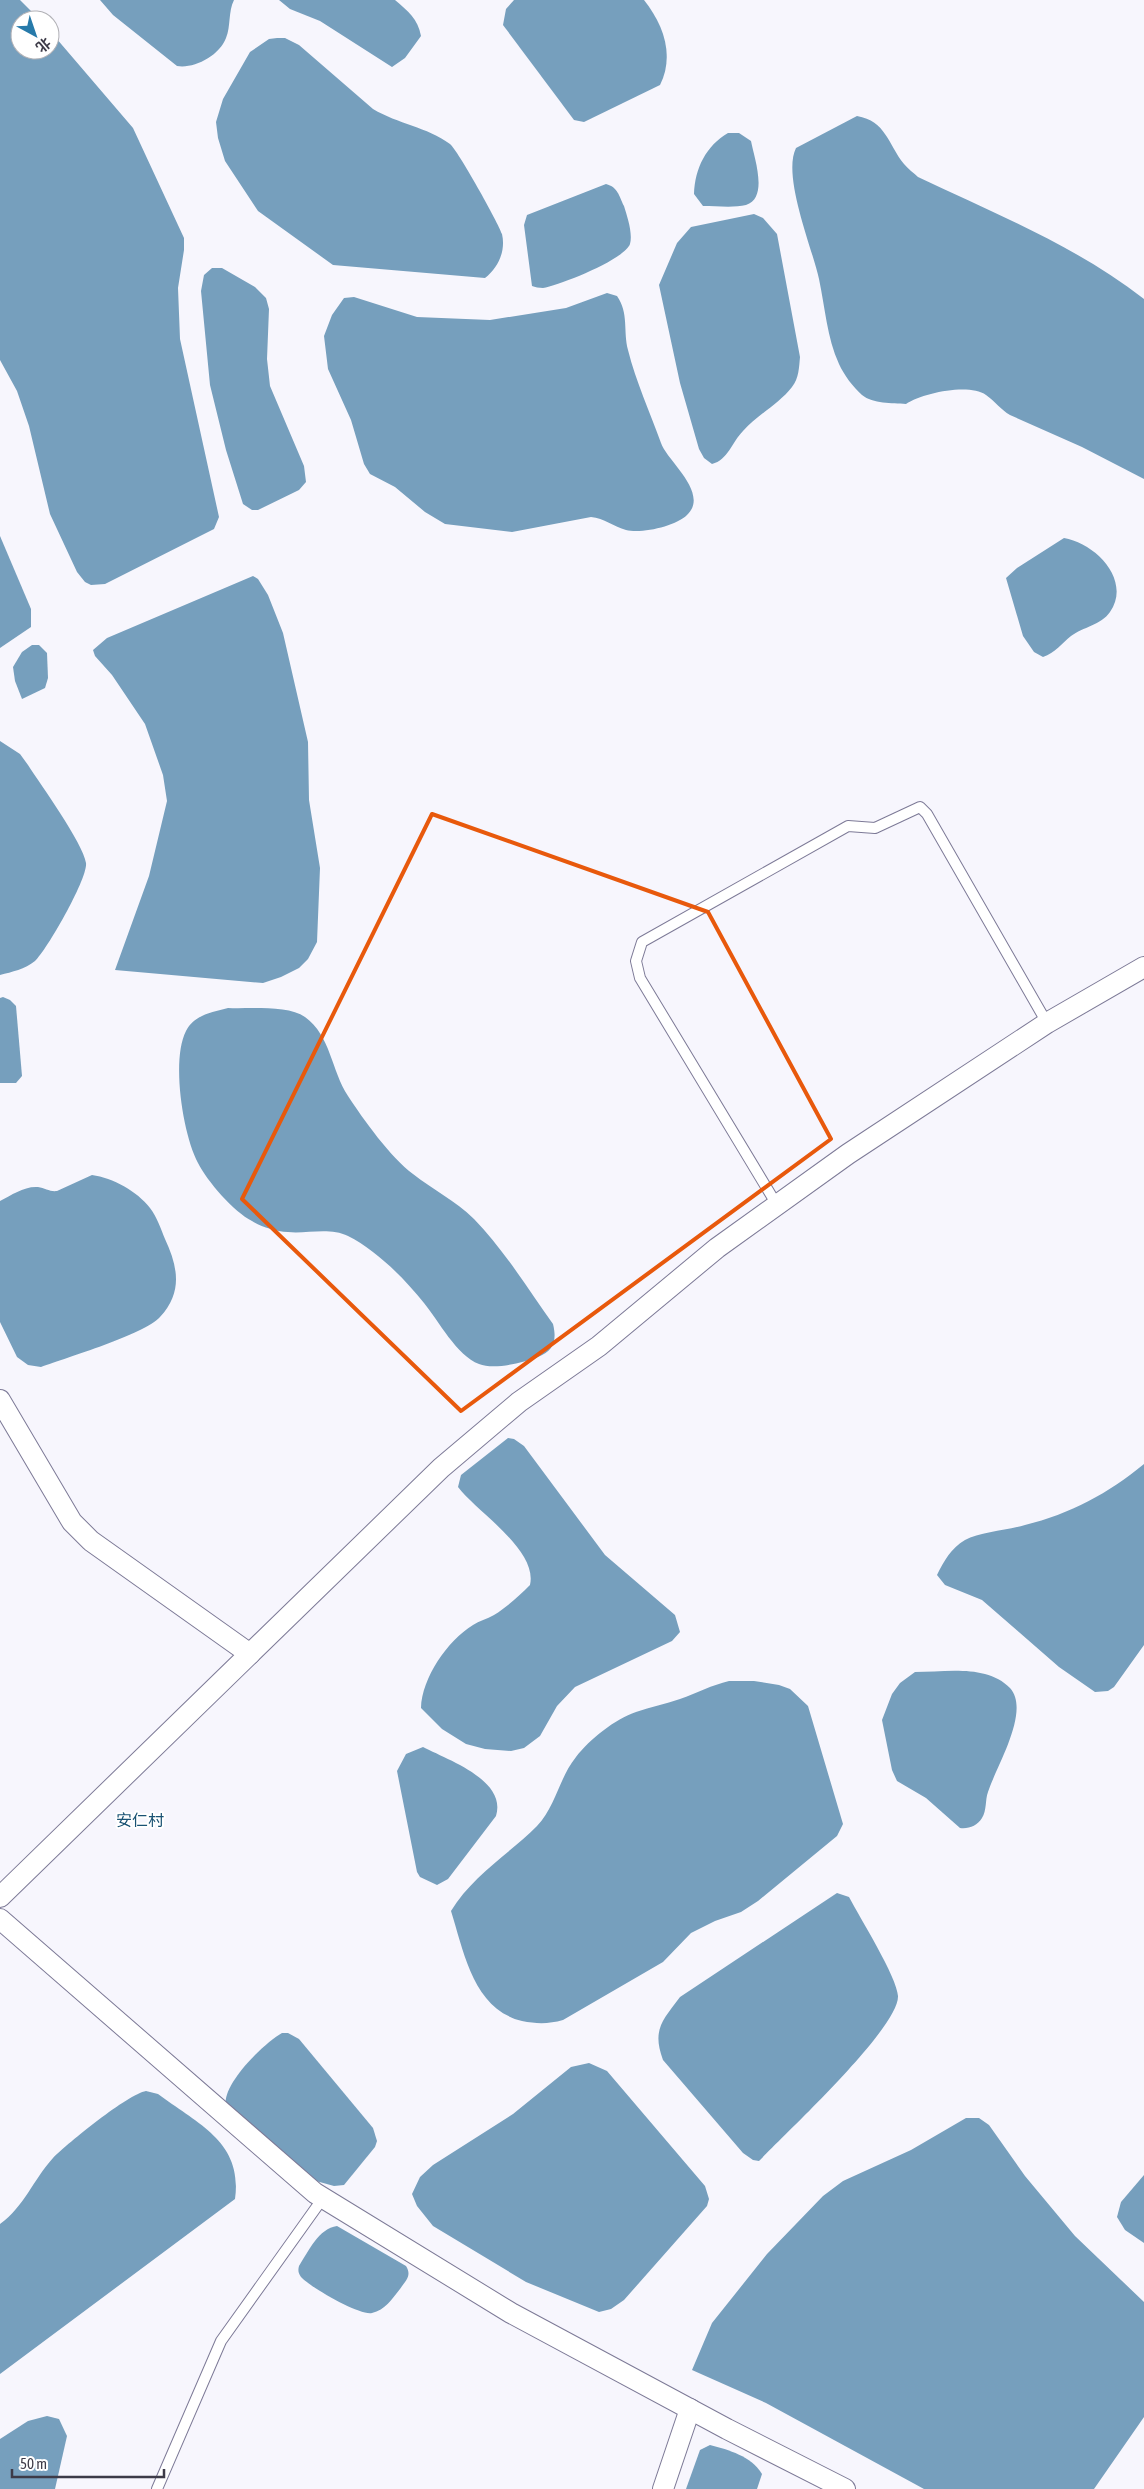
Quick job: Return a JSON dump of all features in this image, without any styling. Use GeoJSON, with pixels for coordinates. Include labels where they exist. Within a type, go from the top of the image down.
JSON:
{"type":"FeatureCollection","features":[{"type":"Feature","properties":{"kind":"street"},"geometry":{"type":"LineString","coordinates":[[0,1897],[441,1468],[482,1432],[520,1402],[599,1346],[717,1248],[777,1205],[946,1087],[1047,1023],[1144,967]]}},
{"type":"Feature","properties":{"kind":"street"},"geometry":{"type":"LineString","coordinates":[[0,1400],[72,1522],[91,1541],[250,1654]]}},
{"type":"Feature","properties":{"kind":"street"},"geometry":{"type":"LineString","coordinates":[[2,1924],[323,2198],[511,2313],[690,2409],[846,2489]]}},
{"type":"Feature","properties":{"kind":"street"},"geometry":{"type":"LineString","coordinates":[[663,2489],[690,2409]]}},
{"type":"Feature","properties":{"kind":"lane"},"geometry":{"type":"LineString","coordinates":[[777,1205],[640,978],[636,961],[642,942],[848,826],[875,828],[920,807],[932,822],[1047,1023]]}},
{"type":"Feature","properties":{"kind":"lane"},"geometry":{"type":"LineString","coordinates":[[157,2489],[221,2341],[323,2198]]}},
{"type":"Feature","properties":{"kind":"highlighted area"},"geometry":{"type":"Polygon","coordinates":[[[432,814],[708,912],[831,1139],[461,1411],[242,1199],[432,814]]]}},
{"type":"Feature","properties":{"kind":"water"},"geometry":{"type":"Polygon","coordinates":[[[0,0],[20,0],[30,10],[10,10],[10,60],[60,60],[60,43],[133,128],[184,238],[178,288],[180,339],[219,517],[214,529],[105,584],[91,585],[85,582],[77,572],[50,514],[29,426],[17,391],[0,360],[0,0]]]}},
{"type":"Feature","properties":{"kind":"water"},"geometry":{"type":"Polygon","coordinates":[[[100,0],[234,0],[228,33],[218,50],[212,56],[198,63],[177,66],[113,15],[100,0]]]}},
{"type":"Feature","properties":{"kind":"water"},"geometry":{"type":"Polygon","coordinates":[[[279,0],[395,0],[415,20],[421,36],[405,58],[392,67],[320,21],[290,9],[279,0]]]}},
{"type":"Feature","properties":{"kind":"water"},"geometry":{"type":"Polygon","coordinates":[[[514,0],[644,0],[657,19],[665,40],[666,62],[660,85],[584,122],[574,120],[503,25],[506,9],[514,0]]]}},
{"type":"Feature","properties":{"kind":"water"},"geometry":{"type":"Polygon","coordinates":[[[285,38],[299,45],[373,109],[432,133],[450,144],[478,187],[502,234],[502,253],[490,274],[485,278],[333,265],[258,211],[225,161],[218,138],[216,122],[223,99],[250,52],[269,39],[285,38]]]}},
{"type":"Feature","properties":{"kind":"water"},"geometry":{"type":"Polygon","coordinates":[[[857,116],[867,119],[880,128],[904,164],[918,177],[1063,247],[1118,280],[1144,299],[1144,479],[1082,447],[1010,415],[989,397],[978,391],[958,390],[934,393],[906,404],[877,402],[866,398],[852,385],[841,368],[832,344],[819,279],[795,193],[793,160],[796,148],[857,116]]]}},
{"type":"Feature","properties":{"kind":"water"},"geometry":{"type":"Polygon","coordinates":[[[728,133],[739,133],[751,141],[757,166],[757,194],[753,201],[746,205],[731,207],[703,206],[694,194],[699,167],[708,151],[720,138],[728,133]]]}},
{"type":"Feature","properties":{"kind":"water"},"geometry":{"type":"Polygon","coordinates":[[[606,184],[616,190],[624,206],[630,230],[630,244],[616,257],[591,271],[543,288],[532,286],[524,225],[527,215],[606,184]]]}},
{"type":"Feature","properties":{"kind":"water"},"geometry":{"type":"Polygon","coordinates":[[[754,214],[763,218],[777,234],[800,357],[798,372],[794,384],[787,393],[739,435],[722,459],[712,464],[704,458],[699,449],[680,383],[659,285],[677,243],[691,227],[754,214]]]}},
{"type":"Feature","properties":{"kind":"water"},"geometry":{"type":"Polygon","coordinates":[[[212,268],[222,268],[255,287],[266,298],[269,309],[267,359],[270,386],[304,466],[306,482],[299,490],[258,510],[252,510],[243,504],[226,450],[210,385],[201,291],[204,275],[212,268]]]}},
{"type":"Feature","properties":{"kind":"water"},"geometry":{"type":"Polygon","coordinates":[[[607,293],[617,296],[621,302],[631,362],[661,443],[690,487],[693,506],[682,519],[667,526],[641,531],[626,530],[591,517],[512,532],[445,524],[425,512],[395,487],[370,474],[364,464],[351,420],[328,369],[324,336],[332,315],[344,298],[354,297],[417,317],[490,320],[566,308],[607,293]]]}},
{"type":"Feature","properties":{"kind":"water"},"geometry":{"type":"Polygon","coordinates":[[[0,536],[31,609],[31,627],[0,648],[0,536]]]}},
{"type":"Feature","properties":{"kind":"water"},"geometry":{"type":"Polygon","coordinates":[[[1064,538],[1076,541],[1087,547],[1107,565],[1113,576],[1116,600],[1110,612],[1102,620],[1076,633],[1043,657],[1034,652],[1023,636],[1006,578],[1017,568],[1064,538]]]}},
{"type":"Feature","properties":{"kind":"water"},"geometry":{"type":"Polygon","coordinates":[[[253,576],[258,579],[268,595],[283,633],[308,742],[309,800],[320,868],[317,942],[308,959],[299,968],[263,983],[115,970],[149,876],[167,801],[163,775],[145,724],[112,675],[95,656],[93,650],[107,638],[253,576]]]}},
{"type":"Feature","properties":{"kind":"water"},"geometry":{"type":"Polygon","coordinates":[[[32,645],[39,645],[47,653],[48,678],[45,688],[22,699],[15,681],[13,667],[22,652],[32,645]]]}},
{"type":"Feature","properties":{"kind":"water"},"geometry":{"type":"Polygon","coordinates":[[[0,741],[20,754],[28,765],[70,828],[86,863],[81,883],[74,898],[41,954],[27,966],[0,975],[0,741]]]}},
{"type":"Feature","properties":{"kind":"water"},"geometry":{"type":"Polygon","coordinates":[[[3,997],[10,1000],[16,1006],[22,1076],[16,1083],[0,1083],[0,998],[3,997]]]}},
{"type":"Feature","properties":{"kind":"water"},"geometry":{"type":"Polygon","coordinates":[[[228,1008],[279,1009],[298,1013],[314,1025],[326,1043],[342,1086],[378,1138],[405,1167],[474,1219],[515,1270],[553,1324],[555,1335],[553,1344],[548,1352],[508,1365],[485,1366],[479,1364],[471,1360],[456,1346],[408,1284],[369,1249],[341,1233],[326,1231],[288,1232],[264,1227],[237,1211],[214,1187],[198,1163],[188,1135],[181,1097],[179,1060],[182,1044],[189,1026],[204,1015],[228,1008]]]}},
{"type":"Feature","properties":{"kind":"water"},"geometry":{"type":"Polygon","coordinates":[[[92,1175],[124,1186],[145,1202],[152,1212],[159,1223],[173,1259],[176,1279],[172,1298],[160,1317],[138,1331],[41,1367],[28,1365],[17,1357],[0,1322],[0,1201],[18,1191],[33,1187],[57,1191],[92,1175]]]}},
{"type":"Feature","properties":{"kind":"water"},"geometry":{"type":"Polygon","coordinates":[[[508,1438],[514,1439],[524,1446],[605,1555],[675,1615],[680,1632],[672,1641],[575,1687],[557,1706],[540,1736],[524,1748],[511,1751],[485,1749],[466,1744],[442,1729],[421,1708],[422,1696],[426,1685],[445,1650],[463,1632],[504,1608],[530,1585],[530,1572],[525,1558],[516,1545],[458,1487],[461,1475],[508,1438]]]}},
{"type":"Feature","properties":{"kind":"water"},"geometry":{"type":"Polygon","coordinates":[[[1144,1464],[1144,1645],[1114,1687],[1108,1691],[1095,1692],[1059,1667],[982,1600],[945,1585],[937,1575],[952,1551],[965,1540],[978,1535],[1018,1527],[1073,1509],[1103,1493],[1144,1464]]]}},
{"type":"Feature","properties":{"kind":"water"},"geometry":{"type":"Polygon","coordinates":[[[965,1671],[990,1675],[1001,1680],[1010,1688],[1015,1698],[1017,1710],[1014,1724],[1010,1739],[986,1798],[984,1815],[978,1823],[967,1828],[960,1828],[926,1798],[897,1781],[892,1770],[882,1720],[892,1694],[900,1683],[915,1672],[965,1671]]]}},
{"type":"Feature","properties":{"kind":"water"},"geometry":{"type":"Polygon","coordinates":[[[729,1681],[754,1681],[779,1685],[790,1689],[808,1706],[843,1824],[837,1836],[758,1901],[741,1912],[715,1921],[691,1933],[663,1962],[563,2020],[533,2023],[505,2015],[492,2005],[481,1992],[473,1977],[466,1961],[451,1911],[480,1876],[537,1826],[549,1810],[570,1765],[596,1737],[628,1715],[729,1681]]]}},
{"type":"Feature","properties":{"kind":"water"},"geometry":{"type":"Polygon","coordinates":[[[423,1747],[473,1773],[493,1792],[497,1803],[496,1816],[448,1879],[437,1885],[420,1877],[417,1872],[397,1771],[406,1754],[423,1747]]]}},
{"type":"Feature","properties":{"kind":"water"},"geometry":{"type":"Polygon","coordinates":[[[837,1893],[849,1897],[891,1975],[898,1996],[893,2011],[880,2031],[839,2080],[759,2161],[753,2160],[743,2153],[663,2060],[658,2041],[661,2026],[680,1997],[837,1893]]]}},
{"type":"Feature","properties":{"kind":"water"},"geometry":{"type":"Polygon","coordinates":[[[282,2033],[288,2033],[299,2039],[373,2128],[377,2141],[375,2147],[344,2185],[334,2186],[316,2181],[226,2106],[226,2097],[230,2087],[245,2065],[282,2033]]]}},
{"type":"Feature","properties":{"kind":"water"},"geometry":{"type":"Polygon","coordinates":[[[589,2063],[607,2071],[705,2186],[709,2199],[707,2206],[624,2300],[611,2309],[599,2312],[526,2282],[433,2226],[417,2206],[412,2194],[420,2177],[433,2165],[513,2114],[571,2067],[589,2063]]]}},
{"type":"Feature","properties":{"kind":"water"},"geometry":{"type":"Polygon","coordinates":[[[146,2091],[158,2094],[215,2136],[225,2149],[232,2163],[236,2179],[235,2199],[0,2374],[0,2224],[16,2210],[53,2158],[84,2131],[113,2110],[137,2094],[146,2091]]]}},
{"type":"Feature","properties":{"kind":"water"},"geometry":{"type":"Polygon","coordinates":[[[966,2118],[979,2118],[989,2125],[1025,2176],[1075,2236],[1144,2302],[1144,2417],[1094,2489],[924,2489],[766,2403],[692,2370],[712,2323],[767,2254],[823,2196],[843,2181],[911,2150],[966,2118]]]}},
{"type":"Feature","properties":{"kind":"water"},"geometry":{"type":"Polygon","coordinates":[[[1144,2175],[1144,2243],[1125,2230],[1117,2217],[1121,2202],[1144,2175]]]}},
{"type":"Feature","properties":{"kind":"water"},"geometry":{"type":"Polygon","coordinates":[[[337,2226],[406,2266],[408,2269],[408,2278],[388,2304],[377,2312],[366,2313],[347,2306],[306,2282],[299,2274],[299,2266],[319,2236],[337,2226]]]}},
{"type":"Feature","properties":{"kind":"water"},"geometry":{"type":"Polygon","coordinates":[[[47,2416],[59,2419],[67,2436],[55,2489],[0,2489],[0,2439],[28,2421],[47,2416]]]}},
{"type":"Feature","properties":{"kind":"water"},"geometry":{"type":"Polygon","coordinates":[[[710,2445],[746,2458],[752,2463],[762,2474],[757,2489],[686,2489],[700,2450],[710,2445]]]}},
{"type":"Feature","properties":{"kind":"district","name":"安仁村"},"geometry":{"type":"Point","coordinates":[140,1820]}}]}
